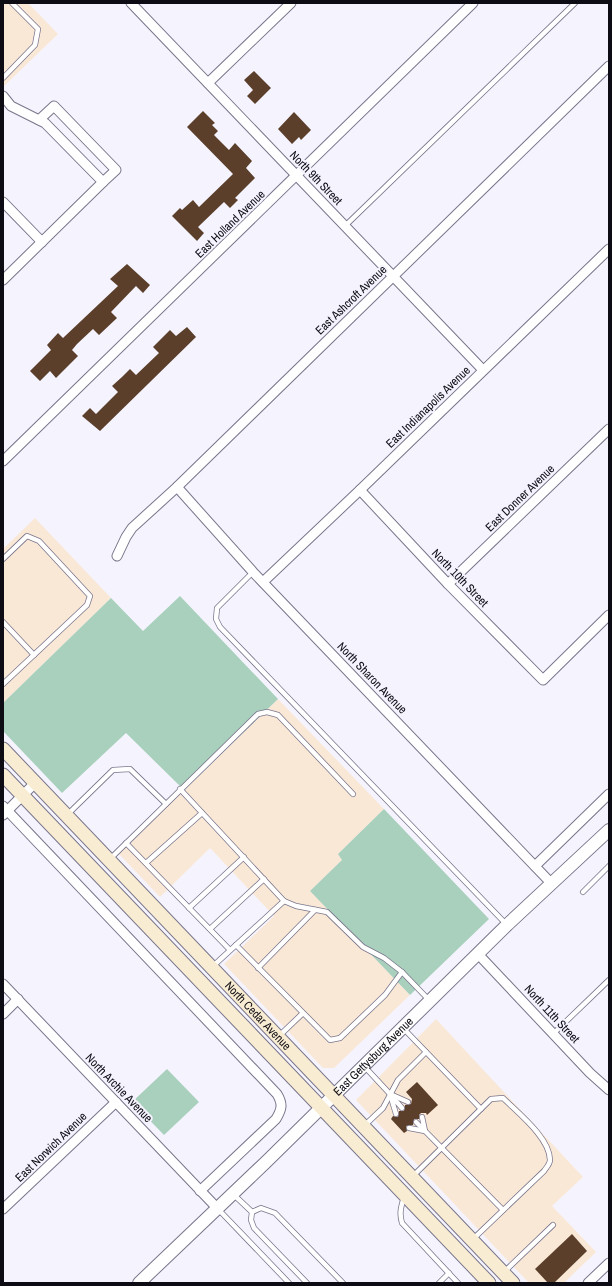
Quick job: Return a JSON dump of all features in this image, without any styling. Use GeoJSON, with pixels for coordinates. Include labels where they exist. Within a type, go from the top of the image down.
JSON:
{"type":"FeatureCollection","features":[{"type":"Feature","properties":{"kind":"main road","name":"North Cedar Avenue"},"geometry":{"type":"LineString","coordinates":[[3,750],[513,1283]]}},
{"type":"Feature","properties":{"kind":"main road","name":"North Cedar Avenue"},"geometry":{"type":"LineString","coordinates":[[3,775],[489,1283]]}},
{"type":"Feature","properties":{"kind":"main road"},"geometry":{"type":"LineString","coordinates":[[157,936],[169,941],[198,968],[203,970],[211,968]]}},
{"type":"Feature","properties":{"kind":"street","name":"North 9th Street"},"geometry":{"type":"LineString","coordinates":[[132,3],[297,176],[346,225],[393,277],[483,370]]}},
{"type":"Feature","properties":{"kind":"street"},"geometry":{"type":"LineString","coordinates":[[208,83],[291,3]]}},
{"type":"Feature","properties":{"kind":"street","name":"East Holland Avenue"},"geometry":{"type":"LineString","coordinates":[[3,461],[473,3]]}},
{"type":"Feature","properties":{"kind":"street","name":"East Ashcroft Avenue"},"geometry":{"type":"LineString","coordinates":[[117,556],[132,528],[177,487],[609,66]]}},
{"type":"Feature","properties":{"kind":"street"},"geometry":{"type":"LineString","coordinates":[[3,96],[11,106],[45,123],[103,182]]}},
{"type":"Feature","properties":{"kind":"street"},"geometry":{"type":"LineString","coordinates":[[3,280],[116,170],[54,106],[38,120]]}},
{"type":"Feature","properties":{"kind":"street"},"geometry":{"type":"LineString","coordinates":[[3,202],[42,242]]}},
{"type":"Feature","properties":{"kind":"street","name":"East Indianapolis Avenue"},"geometry":{"type":"LineString","coordinates":[[263,582],[609,249]]}},
{"type":"Feature","properties":{"kind":"street","name":"East Donner Avenue"},"geometry":{"type":"LineString","coordinates":[[448,584],[609,429]]}},
{"type":"Feature","properties":{"kind":"street","name":"North Sharon Avenue"},"geometry":{"type":"LineString","coordinates":[[177,487],[253,572],[551,883]]}},
{"type":"Feature","properties":{"kind":"street","name":"North 10th Street"},"geometry":{"type":"LineString","coordinates":[[360,490],[448,584],[543,680],[609,615]]}},
{"type":"Feature","properties":{"kind":"street"},"geometry":{"type":"LineString","coordinates":[[35,784],[4,811],[277,1094],[282,1102],[281,1110],[276,1119],[200,1191]]}},
{"type":"Feature","properties":{"kind":"street"},"geometry":{"type":"LineString","coordinates":[[535,866],[609,794]]}},
{"type":"Feature","properties":{"kind":"street","name":"East Gettysburg Avenue"},"geometry":{"type":"LineString","coordinates":[[140,1283],[234,1194],[507,925],[609,830]]}},
{"type":"Feature","properties":{"kind":"street","name":"North 11th Street"},"geometry":{"type":"LineString","coordinates":[[478,954],[609,1090]]}},
{"type":"Feature","properties":{"kind":"street","name":"North Archie Avenue"},"geometry":{"type":"LineString","coordinates":[[3,984],[200,1191],[218,1208]]}},
{"type":"Feature","properties":{"kind":"street"},"geometry":{"type":"LineString","coordinates":[[3,1014],[18,999]]}},
{"type":"Feature","properties":{"kind":"street","name":"East Norwich Avenue"},"geometry":{"type":"LineString","coordinates":[[3,1210],[116,1102]]}},
{"type":"Feature","properties":{"kind":"street"},"geometry":{"type":"LineString","coordinates":[[588,1283],[609,1263]]}},
{"type":"Feature","properties":{"kind":"lane"},"geometry":{"type":"LineString","coordinates":[[3,78],[36,45],[38,29],[12,3]]}},
{"type":"Feature","properties":{"kind":"lane"},"geometry":{"type":"LineString","coordinates":[[346,225],[575,3]]}},
{"type":"Feature","properties":{"kind":"lane"},"geometry":{"type":"LineString","coordinates":[[3,559],[27,536],[39,542],[90,596],[87,605],[3,684]]}},
{"type":"Feature","properties":{"kind":"lane"},"geometry":{"type":"LineString","coordinates":[[253,572],[217,608],[216,619],[220,627],[507,925]]}},
{"type":"Feature","properties":{"kind":"lane"},"geometry":{"type":"LineString","coordinates":[[3,622],[34,655]]}},
{"type":"Feature","properties":{"kind":"lane"},"geometry":{"type":"LineString","coordinates":[[109,860],[258,714],[268,712],[278,715],[353,794]]}},
{"type":"Feature","properties":{"kind":"lane"},"geometry":{"type":"LineString","coordinates":[[66,816],[113,770],[130,769],[166,804]]}},
{"type":"Feature","properties":{"kind":"lane"},"geometry":{"type":"LineString","coordinates":[[180,789],[284,901],[296,906],[327,912],[362,947],[384,958],[402,972],[430,1000]]}},
{"type":"Feature","properties":{"kind":"lane"},"geometry":{"type":"LineString","coordinates":[[146,863],[202,813]]}},
{"type":"Feature","properties":{"kind":"lane"},"geometry":{"type":"LineString","coordinates":[[126,843],[230,950]]}},
{"type":"Feature","properties":{"kind":"lane"},"geometry":{"type":"LineString","coordinates":[[189,908],[244,857]]}},
{"type":"Feature","properties":{"kind":"lane"},"geometry":{"type":"LineString","coordinates":[[583,892],[609,866]]}},
{"type":"Feature","properties":{"kind":"lane"},"geometry":{"type":"LineString","coordinates":[[210,929],[264,879]]}},
{"type":"Feature","properties":{"kind":"lane"},"geometry":{"type":"LineString","coordinates":[[211,968],[284,901]]}},
{"type":"Feature","properties":{"kind":"lane"},"geometry":{"type":"LineString","coordinates":[[258,968],[315,910]]}},
{"type":"Feature","properties":{"kind":"lane"},"geometry":{"type":"LineString","coordinates":[[236,945],[302,1014],[330,1040],[340,1038],[385,995],[402,972]]}},
{"type":"Feature","properties":{"kind":"lane"},"geometry":{"type":"LineString","coordinates":[[554,1033],[609,980]]}},
{"type":"Feature","properties":{"kind":"lane"},"geometry":{"type":"LineString","coordinates":[[277,1037],[302,1014]]}},
{"type":"Feature","properties":{"kind":"lane"},"geometry":{"type":"LineString","coordinates":[[402,1028],[481,1109]]}},
{"type":"Feature","properties":{"kind":"lane"},"geometry":{"type":"LineString","coordinates":[[363,1127],[382,1108],[398,1080],[426,1052]]}},
{"type":"Feature","properties":{"kind":"lane"},"geometry":{"type":"LineString","coordinates":[[364,1066],[402,1108]]}},
{"type":"Feature","properties":{"kind":"lane"},"geometry":{"type":"LineString","coordinates":[[390,1094],[408,1102]]}},
{"type":"Feature","properties":{"kind":"lane"},"geometry":{"type":"LineString","coordinates":[[390,1094],[396,1114]]}},
{"type":"Feature","properties":{"kind":"lane"},"geometry":{"type":"LineString","coordinates":[[411,1177],[492,1099],[503,1098],[543,1139],[548,1149],[550,1162],[544,1171],[471,1240]]}},
{"type":"Feature","properties":{"kind":"lane"},"geometry":{"type":"LineString","coordinates":[[422,1116],[425,1131]]}},
{"type":"Feature","properties":{"kind":"lane"},"geometry":{"type":"LineString","coordinates":[[416,1122],[502,1210]]}},
{"type":"Feature","properties":{"kind":"lane"},"geometry":{"type":"LineString","coordinates":[[409,1128],[425,1131]]}},
{"type":"Feature","properties":{"kind":"lane"},"geometry":{"type":"LineString","coordinates":[[234,1194],[252,1212]]}},
{"type":"Feature","properties":{"kind":"lane"},"geometry":{"type":"LineString","coordinates":[[405,1195],[400,1208],[402,1223],[458,1283]]}},
{"type":"Feature","properties":{"kind":"lane"},"geometry":{"type":"LineString","coordinates":[[218,1208],[289,1283]]}},
{"type":"Feature","properties":{"kind":"lane"},"geometry":{"type":"LineString","coordinates":[[252,1212],[261,1208],[270,1209],[343,1283]]}},
{"type":"Feature","properties":{"kind":"lane"},"geometry":{"type":"LineString","coordinates":[[252,1212],[251,1220],[254,1228],[307,1283]]}},
{"type":"Feature","properties":{"kind":"lane"},"geometry":{"type":"LineString","coordinates":[[503,1273],[553,1225]]}},
{"type":"Feature","properties":{"kind":"lane"},"geometry":{"type":"LineString","coordinates":[[439,1283],[449,1273]]}},
{"type":"Feature","properties":{"kind":"shaded area"},"geometry":{"type":"Polygon","coordinates":[[[3,3],[28,3],[58,34],[3,87],[3,3]]]}},
{"type":"Feature","properties":{"kind":"shaded area"},"geometry":{"type":"Polygon","coordinates":[[[35,518],[111,598],[3,703],[3,549],[35,518]]]}},
{"type":"Feature","properties":{"kind":"shaded area"},"geometry":{"type":"Polygon","coordinates":[[[278,699],[384,809],[338,854],[343,859],[310,891],[410,995],[334,1068],[323,1068],[224,964],[274,916],[210,848],[160,897],[119,854],[278,699]]]}},
{"type":"Feature","properties":{"kind":"shaded area"},"geometry":{"type":"Polygon","coordinates":[[[436,1019],[583,1177],[552,1206],[596,1252],[564,1283],[529,1283],[356,1100],[436,1019]]]}},
{"type":"Feature","properties":{"kind":"green space"},"geometry":{"type":"Polygon","coordinates":[[[180,596],[278,699],[184,790],[126,733],[62,793],[3,731],[3,703],[111,598],[143,631],[180,596]]]}},
{"type":"Feature","properties":{"kind":"green space"},"geometry":{"type":"Polygon","coordinates":[[[384,809],[489,919],[410,995],[310,891],[342,860],[338,854],[384,809]]]}},
{"type":"Feature","properties":{"kind":"green space"},"geometry":{"type":"Polygon","coordinates":[[[167,1069],[199,1102],[164,1135],[132,1102],[167,1069]]]}},
{"type":"Feature","properties":{"kind":"building"},"geometry":{"type":"Polygon","coordinates":[[[254,71],[271,88],[255,104],[247,96],[253,90],[244,80],[254,71]]]}},
{"type":"Feature","properties":{"kind":"building"},"geometry":{"type":"Polygon","coordinates":[[[203,111],[215,123],[212,125],[218,131],[214,135],[229,150],[235,143],[252,161],[246,168],[255,178],[235,198],[238,200],[230,208],[224,202],[198,227],[204,233],[197,241],[172,216],[180,208],[182,210],[193,200],[199,207],[233,174],[187,127],[203,111]]]}},
{"type":"Feature","properties":{"kind":"building"},"geometry":{"type":"Polygon","coordinates":[[[294,112],[311,130],[301,140],[299,137],[292,144],[278,129],[294,112]]]}},
{"type":"Feature","properties":{"kind":"building"},"geometry":{"type":"Polygon","coordinates":[[[127,264],[150,285],[143,293],[136,286],[111,312],[117,318],[99,335],[93,329],[77,344],[72,350],[78,356],[56,378],[50,371],[40,381],[30,371],[51,350],[47,345],[58,333],[63,338],[118,286],[110,279],[127,264]]]}},
{"type":"Feature","properties":{"kind":"building"},"geometry":{"type":"Polygon","coordinates":[[[187,327],[196,337],[100,431],[82,416],[90,408],[96,414],[118,392],[112,386],[130,369],[136,375],[159,353],[153,347],[170,330],[176,336],[187,327]]]}},
{"type":"Feature","properties":{"kind":"building"},"geometry":{"type":"Polygon","coordinates":[[[417,1082],[438,1105],[427,1115],[426,1113],[421,1113],[419,1115],[419,1119],[414,1119],[413,1125],[406,1126],[407,1131],[404,1133],[391,1119],[393,1116],[398,1117],[399,1111],[404,1111],[405,1105],[411,1104],[412,1099],[406,1092],[417,1082]]]}},
{"type":"Feature","properties":{"kind":"building"},"geometry":{"type":"Polygon","coordinates":[[[572,1234],[587,1251],[554,1283],[548,1283],[535,1269],[572,1234]]]}}]}
